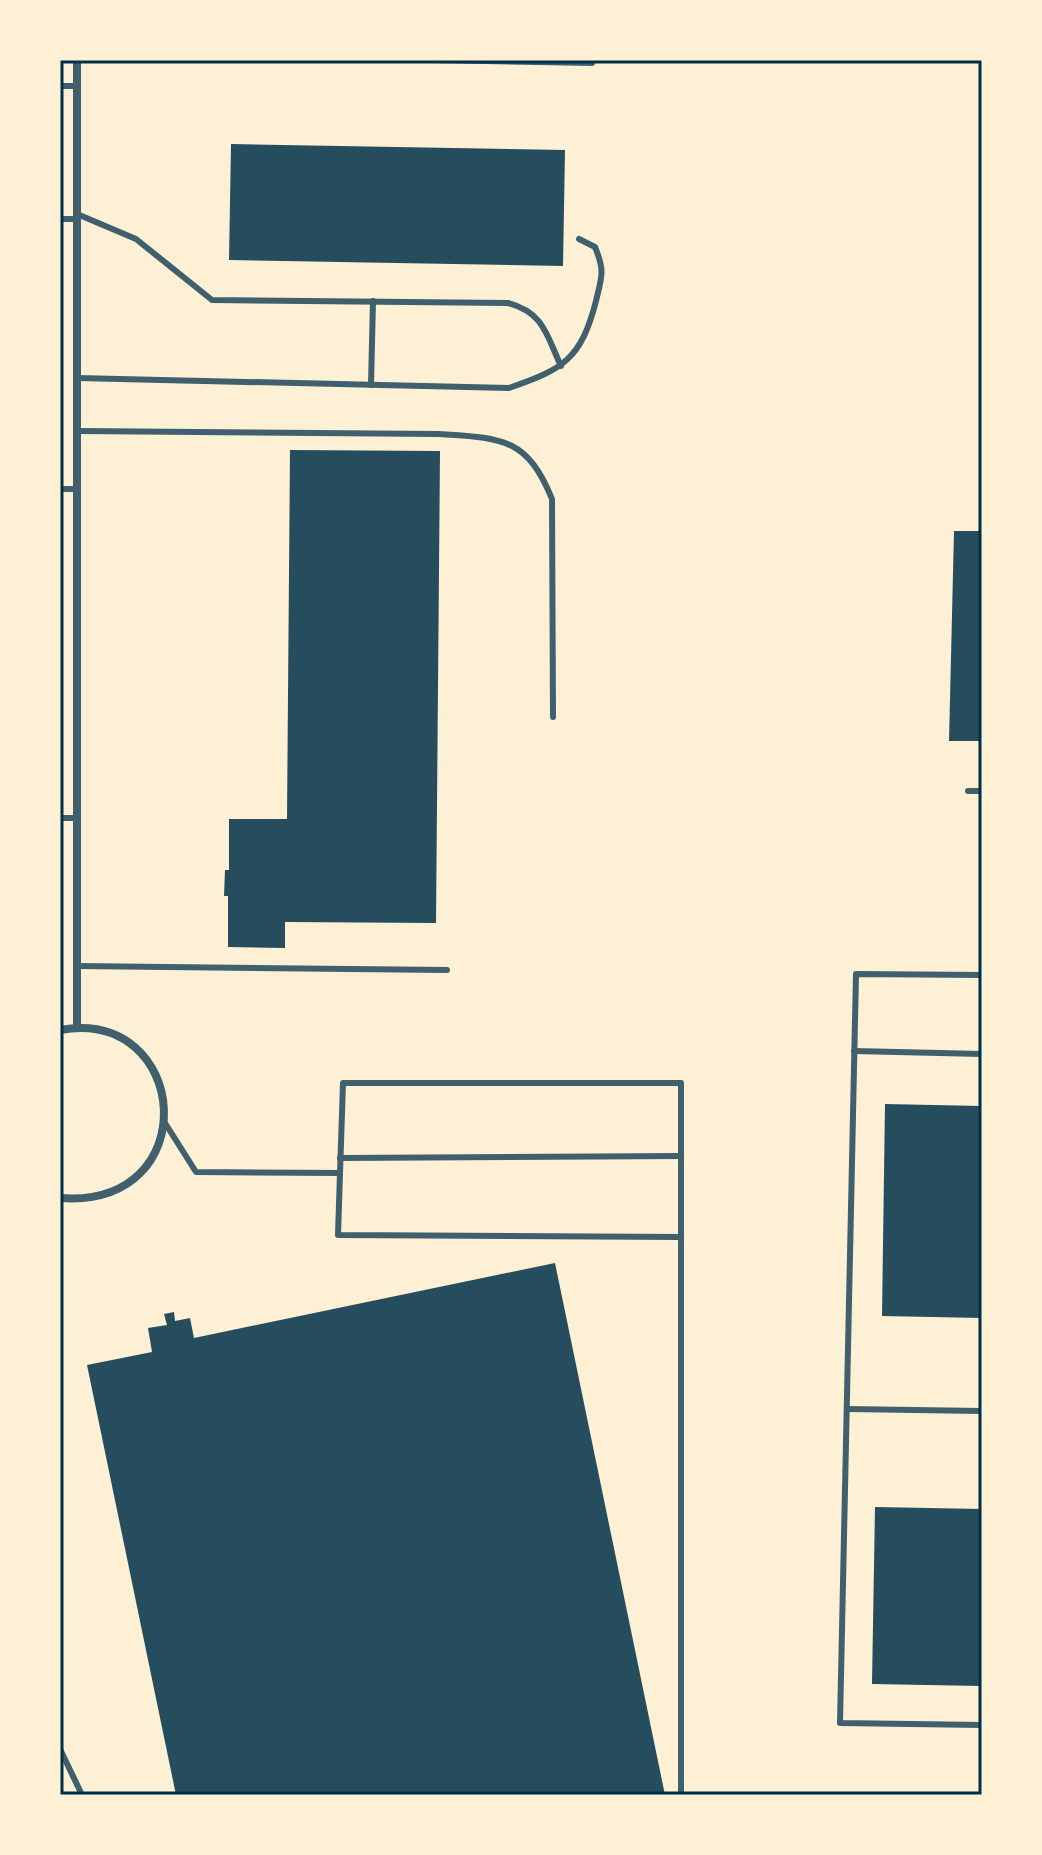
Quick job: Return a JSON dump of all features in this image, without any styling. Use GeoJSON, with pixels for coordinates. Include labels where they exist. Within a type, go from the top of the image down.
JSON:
{"type":"FeatureCollection","features":[{"type":"Feature","properties":{"kind":"street"},"geometry":{"type":"LineString","coordinates":[[77,60],[77,1027]]}},
{"type":"Feature","properties":{"kind":"street"},"geometry":{"type":"LineString","coordinates":[[60,1030],[77,1027],[106,1031],[132,1045],[152,1066],[164,1094],[165,1123],[158,1151],[140,1175],[116,1192],[88,1200],[60,1198]]}},
{"type":"Feature","properties":{"kind":"lane"},"geometry":{"type":"LineString","coordinates":[[433,60],[592,63]]}},
{"type":"Feature","properties":{"kind":"lane"},"geometry":{"type":"LineString","coordinates":[[60,86],[77,86]]}},
{"type":"Feature","properties":{"kind":"lane"},"geometry":{"type":"LineString","coordinates":[[60,219],[77,217],[136,239],[212,300],[508,303],[525,308],[538,317],[561,366]]}},
{"type":"Feature","properties":{"kind":"lane"},"geometry":{"type":"LineString","coordinates":[[77,378],[509,388],[552,373],[572,358],[587,335],[604,269],[595,247],[579,239]]}},
{"type":"Feature","properties":{"kind":"lane"},"geometry":{"type":"LineString","coordinates":[[371,385],[373,301]]}},
{"type":"Feature","properties":{"kind":"lane"},"geometry":{"type":"LineString","coordinates":[[77,431],[439,434],[478,436],[516,446],[539,467],[552,499],[553,717]]}},
{"type":"Feature","properties":{"kind":"lane"},"geometry":{"type":"LineString","coordinates":[[60,489],[77,489]]}},
{"type":"Feature","properties":{"kind":"lane"},"geometry":{"type":"LineString","coordinates":[[968,791],[982,791]]}},
{"type":"Feature","properties":{"kind":"lane"},"geometry":{"type":"LineString","coordinates":[[60,818],[76,818]]}},
{"type":"Feature","properties":{"kind":"lane"},"geometry":{"type":"LineString","coordinates":[[76,966],[447,970]]}},
{"type":"Feature","properties":{"kind":"lane"},"geometry":{"type":"LineString","coordinates":[[982,975],[856,974],[840,1723],[982,1725]]}},
{"type":"Feature","properties":{"kind":"lane"},"geometry":{"type":"LineString","coordinates":[[854,1051],[982,1054]]}},
{"type":"Feature","properties":{"kind":"lane"},"geometry":{"type":"LineString","coordinates":[[680,1237],[338,1235],[343,1083],[681,1083],[681,1795]]}},
{"type":"Feature","properties":{"kind":"lane"},"geometry":{"type":"LineString","coordinates":[[165,1123],[196,1172],[340,1173]]}},
{"type":"Feature","properties":{"kind":"lane"},"geometry":{"type":"LineString","coordinates":[[340,1158],[681,1156]]}},
{"type":"Feature","properties":{"kind":"lane"},"geometry":{"type":"LineString","coordinates":[[847,1409],[982,1411]]}},
{"type":"Feature","properties":{"kind":"lane"},"geometry":{"type":"LineString","coordinates":[[60,1749],[82,1795]]}},
{"type":"Feature","properties":{"kind":"building"},"geometry":{"type":"Polygon","coordinates":[[[231,144],[565,150],[563,266],[229,260],[231,144]]]}},
{"type":"Feature","properties":{"kind":"building"},"geometry":{"type":"Polygon","coordinates":[[[290,450],[440,451],[436,923],[285,922],[285,948],[228,947],[228,896],[224,896],[225,870],[229,870],[229,819],[287,819],[290,450]]]}},
{"type":"Feature","properties":{"kind":"building"},"geometry":{"type":"Polygon","coordinates":[[[954,531],[982,531],[982,741],[949,741],[954,531]]]}},
{"type":"Feature","properties":{"kind":"building"},"geometry":{"type":"Polygon","coordinates":[[[885,1104],[982,1106],[982,1318],[882,1316],[885,1104]]]}},
{"type":"Feature","properties":{"kind":"building"},"geometry":{"type":"Polygon","coordinates":[[[555,1263],[665,1795],[176,1795],[87,1365],[152,1352],[148,1328],[167,1325],[164,1314],[174,1312],[175,1321],[190,1318],[194,1338],[555,1263]]]}},
{"type":"Feature","properties":{"kind":"building"},"geometry":{"type":"Polygon","coordinates":[[[875,1507],[982,1509],[982,1686],[872,1684],[875,1507]]]}}]}
